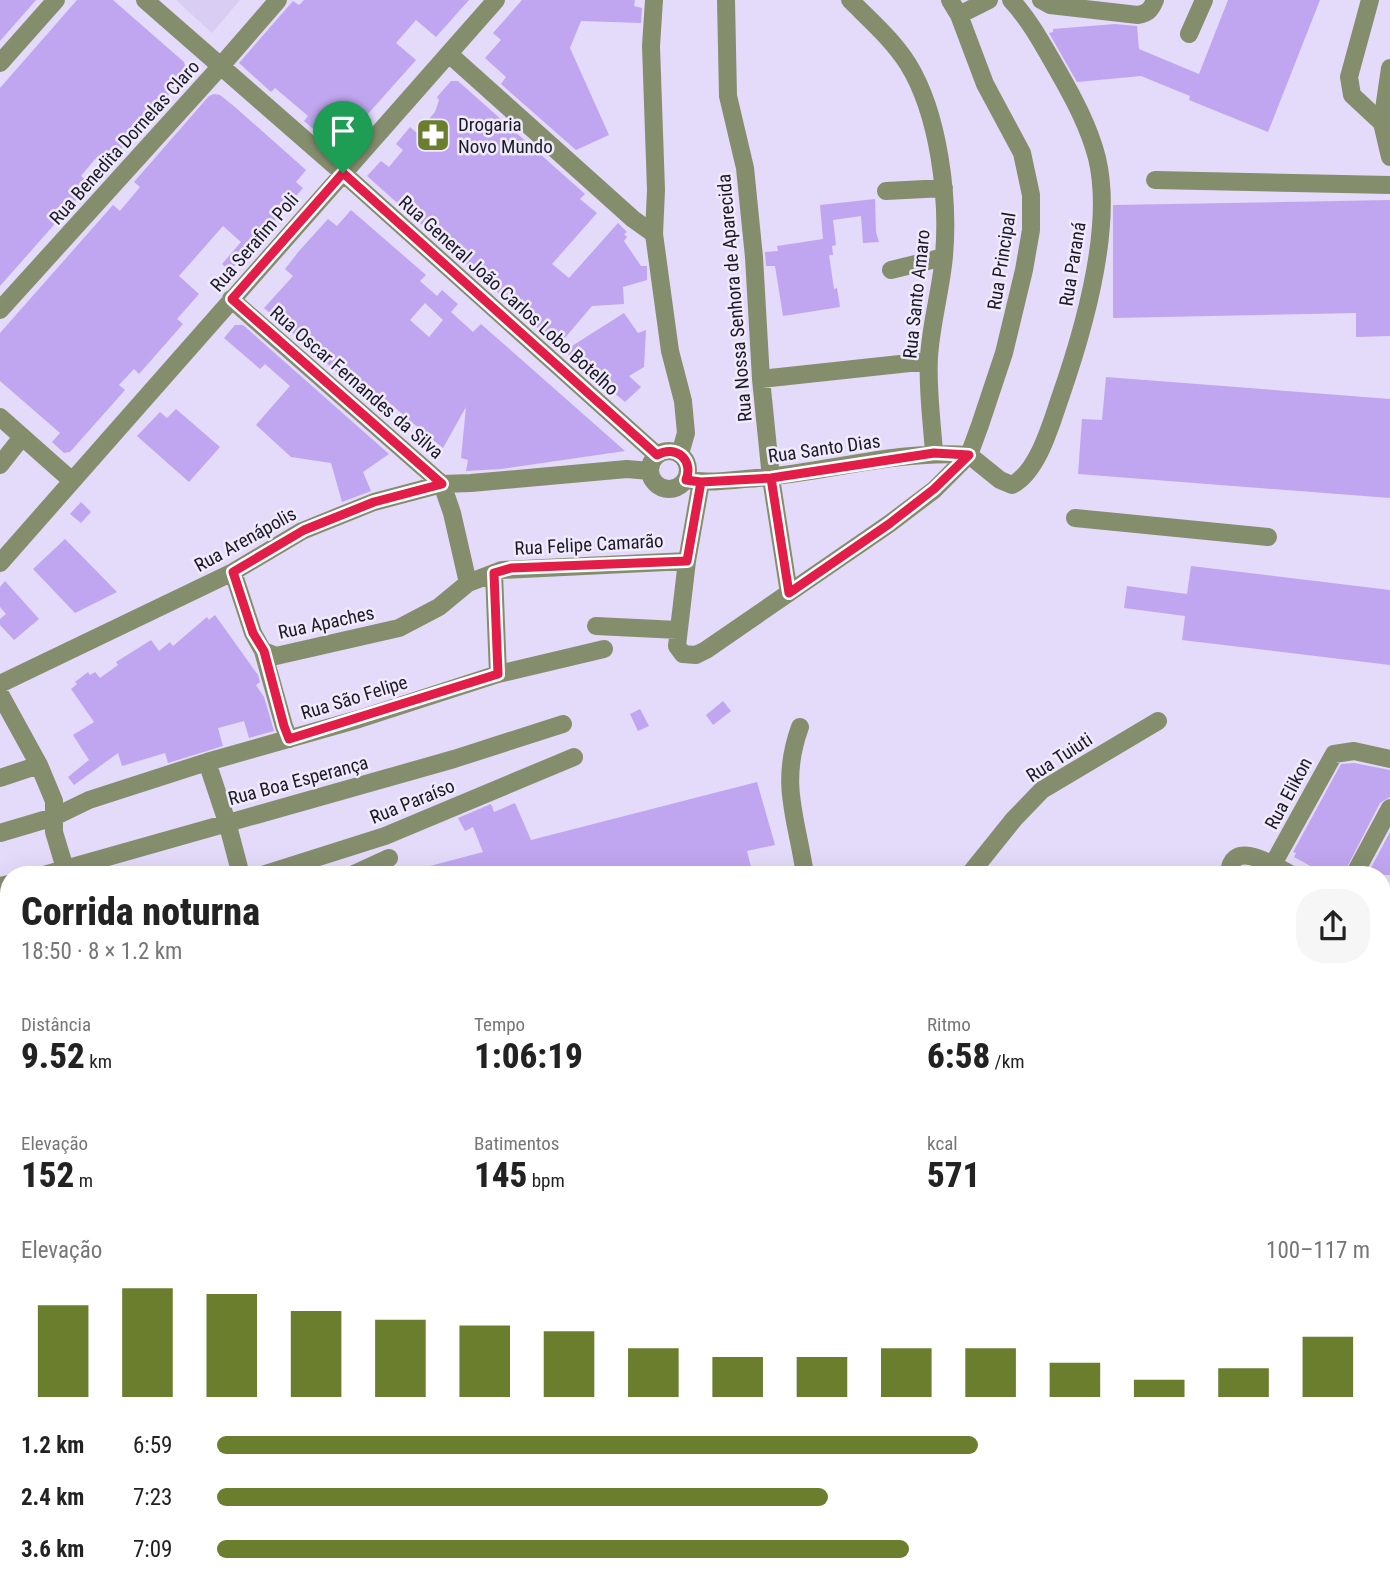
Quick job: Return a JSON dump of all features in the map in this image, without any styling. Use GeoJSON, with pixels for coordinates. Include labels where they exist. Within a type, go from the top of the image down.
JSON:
{"type":"FeatureCollection","features":[{"type":"Feature","properties":{"kind":"street"},"geometry":{"type":"LineString","coordinates":[[0,63],[56,0]]}},
{"type":"Feature","properties":{"kind":"street","name":"Rua General João Carlos Lobo Botelho"},"geometry":{"type":"LineString","coordinates":[[145,0],[343,173],[653,463]]}},
{"type":"Feature","properties":{"kind":"street","name":"Rua Benedita Dornelas Claro"},"geometry":{"type":"LineString","coordinates":[[0,310],[278,0]]}},
{"type":"Feature","properties":{"kind":"street","name":"Rua Serafim Poli"},"geometry":{"type":"LineString","coordinates":[[0,564],[71,480],[496,0]]}},
{"type":"Feature","properties":{"kind":"street"},"geometry":{"type":"LineString","coordinates":[[654,0],[651,46],[656,190],[654,234],[670,351],[683,401],[686,433],[680,454]]}},
{"type":"Feature","properties":{"kind":"street","name":"Rua Nossa Senhora de Aparecida"},"geometry":{"type":"LineString","coordinates":[[726,0],[728,96],[745,168],[771,478],[789,593]]}},
{"type":"Feature","properties":{"kind":"street","name":"Rua Santo Amaro"},"geometry":{"type":"LineString","coordinates":[[850,0],[897,49],[915,77],[931,126],[944,188],[944,257],[928,361],[934,453]]}},
{"type":"Feature","properties":{"kind":"street"},"geometry":{"type":"LineString","coordinates":[[954,8],[989,0]]}},
{"type":"Feature","properties":{"kind":"street","name":"Rua Paraná"},"geometry":{"type":"LineString","coordinates":[[969,455],[1000,480],[1012,485],[1023,479],[1034,462],[1046,439],[1080,341],[1101,226],[1097,160],[1086,124],[1049,56],[1010,0]]}},
{"type":"Feature","properties":{"kind":"street"},"geometry":{"type":"LineString","coordinates":[[1041,0],[1050,5],[1138,15],[1152,9],[1155,0]]}},
{"type":"Feature","properties":{"kind":"street"},"geometry":{"type":"LineString","coordinates":[[1189,34],[1204,0]]}},
{"type":"Feature","properties":{"kind":"street"},"geometry":{"type":"LineString","coordinates":[[1370,0],[1349,77],[1352,95],[1382,123]]}},
{"type":"Feature","properties":{"kind":"street","name":"Rua Principal"},"geometry":{"type":"LineString","coordinates":[[954,8],[985,84],[1022,153],[1031,195],[1031,230],[1017,299],[1004,353],[969,455]]}},
{"type":"Feature","properties":{"kind":"street"},"geometry":{"type":"LineString","coordinates":[[449,54],[654,234]]}},
{"type":"Feature","properties":{"kind":"street"},"geometry":{"type":"LineString","coordinates":[[1390,68],[1382,123],[1390,157]]}},
{"type":"Feature","properties":{"kind":"street"},"geometry":{"type":"LineString","coordinates":[[1155,180],[1390,185]]}},
{"type":"Feature","properties":{"kind":"street"},"geometry":{"type":"LineString","coordinates":[[886,191],[944,188]]}},
{"type":"Feature","properties":{"kind":"street"},"geometry":{"type":"LineString","coordinates":[[891,270],[944,257]]}},
{"type":"Feature","properties":{"kind":"street","name":"Rua Oscar Fernandes da Silva"},"geometry":{"type":"LineString","coordinates":[[232,299],[442,484],[452,513],[468,583]]}},
{"type":"Feature","properties":{"kind":"street"},"geometry":{"type":"LineString","coordinates":[[761,379],[928,361]]}},
{"type":"Feature","properties":{"kind":"street"},"geometry":{"type":"LineString","coordinates":[[0,417],[71,480]]}},
{"type":"Feature","properties":{"kind":"street"},"geometry":{"type":"LineString","coordinates":[[0,466],[22,437]]}},
{"type":"Feature","properties":{"kind":"street"},"geometry":{"type":"LineString","coordinates":[[694,481],[666,489],[655,482],[653,463],[668,450],[680,454],[688,464],[694,481],[678,638],[682,654],[696,654],[789,593],[916,503],[969,455]]}},
{"type":"Feature","properties":{"kind":"street","name":"Rua Santo Dias"},"geometry":{"type":"LineString","coordinates":[[694,481],[771,478],[934,453],[969,455]]}},
{"type":"Feature","properties":{"kind":"street","name":"Rua Arenápolis"},"geometry":{"type":"LineString","coordinates":[[0,684],[233,572],[304,530],[374,502],[442,484],[471,484],[627,469],[653,463]]}},
{"type":"Feature","properties":{"kind":"street"},"geometry":{"type":"LineString","coordinates":[[1075,518],[1268,537]]}},
{"type":"Feature","properties":{"kind":"street","name":"Rua Felipe Camarão"},"geometry":{"type":"LineString","coordinates":[[468,583],[511,568],[687,561]]}},
{"type":"Feature","properties":{"kind":"street","name":"Rua Apaches"},"geometry":{"type":"LineString","coordinates":[[233,572],[253,633],[264,651],[276,656],[399,628],[439,607],[468,583]]}},
{"type":"Feature","properties":{"kind":"street","name":"Rua Felipe Camarão"},"geometry":{"type":"LineString","coordinates":[[494,573],[498,674]]}},
{"type":"Feature","properties":{"kind":"street"},"geometry":{"type":"LineString","coordinates":[[596,626],[678,638]]}},
{"type":"Feature","properties":{"kind":"street","name":"Rua São Felipe"},"geometry":{"type":"LineString","coordinates":[[0,833],[54,817],[89,800],[207,762],[498,674],[604,649]]}},
{"type":"Feature","properties":{"kind":"street"},"geometry":{"type":"LineString","coordinates":[[264,651],[289,739]]}},
{"type":"Feature","properties":{"kind":"street"},"geometry":{"type":"LineString","coordinates":[[0,694],[5,713],[39,765],[54,801],[54,832],[64,866]]}},
{"type":"Feature","properties":{"kind":"street","name":"Rua Tuiuti"},"geometry":{"type":"LineString","coordinates":[[976,866],[1014,819],[1042,790],[1158,721]]}},
{"type":"Feature","properties":{"kind":"street","name":"Rua Boa Esperança"},"geometry":{"type":"LineString","coordinates":[[85,866],[227,822],[454,759],[563,724]]}},
{"type":"Feature","properties":{"kind":"street"},"geometry":{"type":"LineString","coordinates":[[800,727],[789,761],[789,796],[804,866]]}},
{"type":"Feature","properties":{"kind":"street","name":"Rua Elikon"},"geometry":{"type":"LineString","coordinates":[[1266,866],[1335,754],[1354,751],[1390,759]]}},
{"type":"Feature","properties":{"kind":"street","name":"Rua Paraíso"},"geometry":{"type":"LineString","coordinates":[[290,866],[385,836],[574,757]]}},
{"type":"Feature","properties":{"kind":"street"},"geometry":{"type":"LineString","coordinates":[[207,762],[239,866]]}},
{"type":"Feature","properties":{"kind":"street"},"geometry":{"type":"LineString","coordinates":[[0,778],[39,765]]}},
{"type":"Feature","properties":{"kind":"street"},"geometry":{"type":"LineString","coordinates":[[1359,866],[1390,808]]}},
{"type":"Feature","properties":{"kind":"street"},"geometry":{"type":"LineString","coordinates":[[1231,866],[1240,856],[1248,855],[1266,866]]}},
{"type":"Feature","properties":{"kind":"street"},"geometry":{"type":"LineString","coordinates":[[372,866],[389,858]]}},
{"type":"Feature","properties":{"kind":"shaded area"},"geometry":{"type":"Polygon","coordinates":[[[176,0],[240,0],[212,33],[176,0]]]}},
{"type":"Feature","properties":{"kind":"building"},"geometry":{"type":"Polygon","coordinates":[[[0,0],[36,0],[0,41],[0,0]]]}},
{"type":"Feature","properties":{"kind":"building"},"geometry":{"type":"Polygon","coordinates":[[[77,0],[113,0],[184,62],[187,74],[105,167],[95,159],[81,176],[90,184],[0,286],[0,88],[77,0]]]}},
{"type":"Feature","properties":{"kind":"building"},"geometry":{"type":"Polygon","coordinates":[[[304,0],[469,0],[436,37],[416,20],[396,43],[416,60],[335,148],[304,121],[308,116],[275,88],[271,92],[239,63],[293,1],[299,5],[304,0]]]}},
{"type":"Feature","properties":{"kind":"building"},"geometry":{"type":"Polygon","coordinates":[[[522,0],[635,0],[634,6],[642,8],[641,23],[581,21],[570,48],[609,135],[576,150],[501,84],[506,77],[485,58],[501,40],[493,33],[522,0]]]}},
{"type":"Feature","properties":{"kind":"building"},"geometry":{"type":"Polygon","coordinates":[[[1228,0],[1320,0],[1268,132],[1189,100],[1190,96],[1141,76],[1077,82],[1049,33],[1053,32],[1053,29],[1115,24],[1137,26],[1139,49],[1199,74],[1228,0]]]}},
{"type":"Feature","properties":{"kind":"building"},"geometry":{"type":"Polygon","coordinates":[[[451,81],[458,81],[585,194],[580,199],[597,213],[552,264],[569,278],[618,223],[627,232],[624,234],[627,237],[624,241],[641,266],[647,266],[647,280],[623,287],[624,304],[592,306],[558,346],[367,176],[381,161],[389,167],[403,150],[396,144],[410,127],[417,133],[435,112],[439,100],[437,97],[451,81]]]}},
{"type":"Feature","properties":{"kind":"building"},"geometry":{"type":"Polygon","coordinates":[[[220,95],[235,107],[306,170],[296,182],[303,188],[230,271],[222,264],[241,242],[223,226],[179,276],[199,294],[177,319],[183,324],[139,374],[134,369],[119,385],[125,390],[70,452],[64,453],[52,442],[60,433],[0,381],[0,333],[113,205],[120,211],[140,187],[134,182],[209,96],[220,95]]]}},
{"type":"Feature","properties":{"kind":"building"},"geometry":{"type":"Polygon","coordinates":[[[875,199],[879,242],[863,243],[861,216],[833,220],[836,245],[832,246],[833,255],[829,255],[834,289],[837,288],[840,307],[783,316],[775,266],[766,266],[765,252],[778,251],[777,246],[823,239],[820,205],[875,199]]]}},
{"type":"Feature","properties":{"kind":"building"},"geometry":{"type":"Polygon","coordinates":[[[1390,200],[1390,336],[1356,337],[1356,313],[1113,318],[1113,205],[1390,200]]]}},
{"type":"Feature","properties":{"kind":"building"},"geometry":{"type":"Polygon","coordinates":[[[351,210],[426,275],[420,281],[437,296],[442,290],[458,304],[451,312],[473,332],[481,324],[625,451],[501,469],[466,471],[468,460],[461,458],[466,407],[443,448],[422,431],[424,427],[421,430],[379,394],[375,398],[346,373],[342,377],[323,360],[324,353],[311,341],[304,343],[264,308],[293,276],[285,269],[299,251],[328,219],[337,226],[351,210]],[[425,303],[410,320],[429,337],[443,320],[425,303]]]}},
{"type":"Feature","properties":{"kind":"building"},"geometry":{"type":"Polygon","coordinates":[[[624,313],[638,333],[646,330],[644,367],[629,376],[641,387],[625,402],[564,351],[624,313]]]}},
{"type":"Feature","properties":{"kind":"building"},"geometry":{"type":"Polygon","coordinates":[[[235,325],[243,325],[389,454],[363,472],[371,491],[342,502],[331,463],[291,457],[256,425],[290,386],[265,364],[260,369],[224,338],[235,325]]]}},
{"type":"Feature","properties":{"kind":"building"},"geometry":{"type":"Polygon","coordinates":[[[1106,377],[1390,399],[1390,498],[1078,474],[1082,419],[1102,420],[1106,377]]]}},
{"type":"Feature","properties":{"kind":"building"},"geometry":{"type":"Polygon","coordinates":[[[176,409],[220,447],[189,482],[137,436],[160,412],[167,418],[176,409]]]}},
{"type":"Feature","properties":{"kind":"building"},"geometry":{"type":"Polygon","coordinates":[[[81,502],[91,512],[81,523],[70,514],[81,502]]]}},
{"type":"Feature","properties":{"kind":"building"},"geometry":{"type":"Polygon","coordinates":[[[65,539],[117,592],[75,613],[33,569],[65,539]]]}},
{"type":"Feature","properties":{"kind":"building"},"geometry":{"type":"Polygon","coordinates":[[[1191,566],[1390,590],[1390,665],[1182,640],[1185,616],[1124,608],[1127,586],[1187,594],[1191,566]]]}},
{"type":"Feature","properties":{"kind":"building"},"geometry":{"type":"Polygon","coordinates":[[[5,581],[39,619],[14,640],[0,625],[0,619],[6,614],[0,607],[0,587],[5,581]]]}},
{"type":"Feature","properties":{"kind":"building"},"geometry":{"type":"Polygon","coordinates":[[[215,615],[258,675],[260,682],[256,685],[264,697],[274,731],[249,738],[244,721],[218,728],[223,746],[168,763],[165,753],[122,766],[118,753],[74,785],[68,777],[89,760],[73,735],[94,722],[71,689],[77,684],[75,682],[88,672],[90,675],[95,672],[100,678],[118,665],[116,662],[151,640],[159,651],[170,642],[173,646],[207,617],[209,620],[215,615]]]}},
{"type":"Feature","properties":{"kind":"building"},"geometry":{"type":"Polygon","coordinates":[[[723,701],[731,711],[713,725],[706,715],[723,701]]]}},
{"type":"Feature","properties":{"kind":"building"},"geometry":{"type":"Polygon","coordinates":[[[640,709],[649,726],[638,731],[630,714],[640,709]]]}},
{"type":"Feature","properties":{"kind":"building"},"geometry":{"type":"Polygon","coordinates":[[[1354,763],[1390,770],[1390,797],[1380,803],[1348,866],[1310,866],[1294,857],[1296,853],[1293,852],[1341,764],[1354,763]]]}},
{"type":"Feature","properties":{"kind":"building"},"geometry":{"type":"Polygon","coordinates":[[[757,782],[775,845],[747,851],[751,866],[430,866],[483,852],[473,827],[465,831],[458,818],[491,804],[494,812],[515,803],[531,840],[757,782]]]}},
{"type":"Feature","properties":{"kind":"building"},"geometry":{"type":"Polygon","coordinates":[[[1390,832],[1390,866],[1372,866],[1390,832]]]}},
{"type":"Feature","properties":{"kind":"place","name":"Drogaria Novo Mundo"},"geometry":{"type":"Point","coordinates":[433,135]}},
{"type":"Feature","properties":{"kind":"route"},"geometry":{"type":"LineString","coordinates":[[343,173],[232,299],[442,484],[374,502],[304,530],[233,572],[253,633],[264,651],[289,739],[498,674],[494,573],[511,568],[687,561],[701,482],[771,478],[934,453],[969,455],[934,489],[889,524],[789,593],[771,478],[701,482],[686,480],[689,470],[685,458],[668,450],[657,455],[343,173]]}}]}
